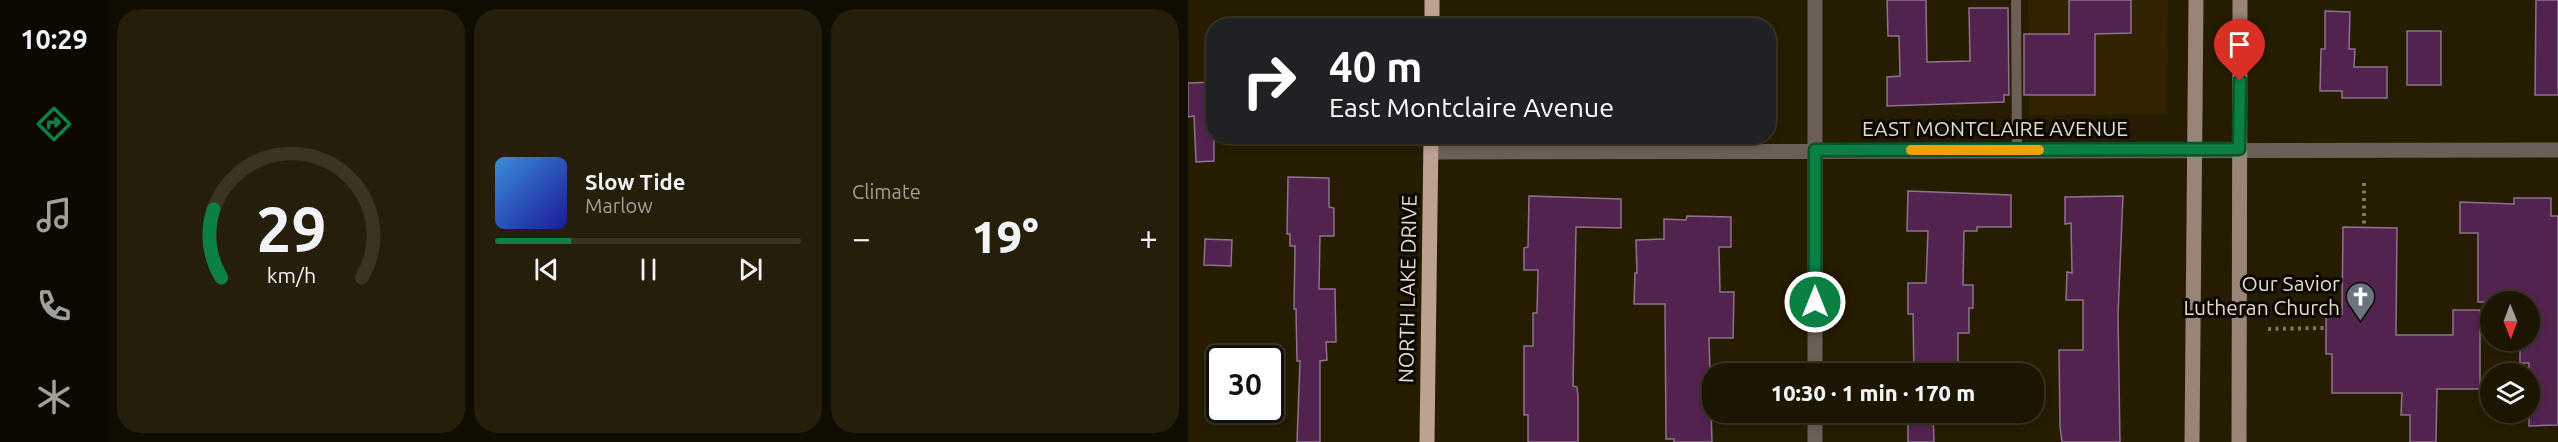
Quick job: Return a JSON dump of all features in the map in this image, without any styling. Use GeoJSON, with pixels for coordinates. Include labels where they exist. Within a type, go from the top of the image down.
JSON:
{"type":"FeatureCollection","features":[{"type":"Feature","properties":{"kind":"main road"},"geometry":{"type":"LineString","coordinates":[[1432,0],[1432,18]]}},
{"type":"Feature","properties":{"kind":"main road","name":"NORTH LAKE DRIVE"},"geometry":{"type":"LineString","coordinates":[[1427,442],[1431,144]]}},
{"type":"Feature","properties":{"kind":"street"},"geometry":{"type":"LineString","coordinates":[[1815,0],[1815,363]]}},
{"type":"Feature","properties":{"kind":"street"},"geometry":{"type":"LineString","coordinates":[[2192,442],[2196,0]]}},
{"type":"Feature","properties":{"kind":"street"},"geometry":{"type":"LineString","coordinates":[[2239,442],[2240,0]]}},
{"type":"Feature","properties":{"kind":"street","name":"EAST MONTCLAIRE AVENUE"},"geometry":{"type":"LineString","coordinates":[[1431,144],[1815,150],[2558,150]]}},
{"type":"Feature","properties":{"kind":"street"},"geometry":{"type":"LineString","coordinates":[[1815,423],[1815,442]]}},
{"type":"Feature","properties":{"kind":"lane"},"geometry":{"type":"LineString","coordinates":[[2016,0],[2017,151]]}},
{"type":"Feature","properties":{"kind":"path"},"geometry":{"type":"LineString","coordinates":[[2364,183],[2364,228]]}},
{"type":"Feature","properties":{"kind":"path"},"geometry":{"type":"LineString","coordinates":[[2268,328],[2326,328]]}},
{"type":"Feature","properties":{"kind":"shaded area"},"geometry":{"type":"Polygon","coordinates":[[[2028,0],[2168,0],[2167,114],[2029,115],[2028,0]]]}},
{"type":"Feature","properties":{"kind":"building"},"geometry":{"type":"Polygon","coordinates":[[[1887,0],[1926,0],[1927,62],[1970,61],[1969,8],[2008,8],[2009,95],[2004,95],[2004,102],[1887,106],[1887,77],[1900,76],[1899,36],[1888,36],[1887,0]]]}},
{"type":"Feature","properties":{"kind":"building"},"geometry":{"type":"Polygon","coordinates":[[[2069,0],[2131,0],[2131,33],[2095,34],[2095,95],[2024,95],[2024,34],[2069,34],[2069,0]]]}},
{"type":"Feature","properties":{"kind":"building"},"geometry":{"type":"Polygon","coordinates":[[[2536,0],[2558,0],[2558,95],[2535,95],[2536,0]]]}},
{"type":"Feature","properties":{"kind":"building"},"geometry":{"type":"Polygon","coordinates":[[[2325,11],[2350,12],[2349,49],[2355,49],[2354,67],[2387,67],[2387,98],[2342,98],[2342,91],[2320,91],[2321,49],[2325,49],[2325,11]]]}},
{"type":"Feature","properties":{"kind":"building"},"geometry":{"type":"Polygon","coordinates":[[[2407,31],[2441,31],[2441,85],[2407,85],[2407,31]]]}},
{"type":"Feature","properties":{"kind":"building"},"geometry":{"type":"Polygon","coordinates":[[[1206,82],[1206,144],[1214,144],[1214,161],[1196,162],[1194,116],[1188,117],[1188,83],[1206,82]]]}},
{"type":"Feature","properties":{"kind":"building"},"geometry":{"type":"Polygon","coordinates":[[[1288,177],[1329,178],[1329,207],[1334,208],[1334,236],[1320,236],[1319,289],[1335,289],[1336,342],[1326,342],[1327,360],[1320,361],[1320,442],[1297,442],[1300,361],[1297,361],[1296,309],[1294,309],[1295,246],[1290,246],[1290,234],[1287,234],[1288,177]]]}},
{"type":"Feature","properties":{"kind":"building"},"geometry":{"type":"Polygon","coordinates":[[[1908,191],[2011,195],[2011,227],[1977,227],[1977,231],[1964,231],[1963,285],[1973,285],[1973,308],[1969,308],[1969,333],[1958,333],[1958,363],[1914,363],[1913,314],[1908,314],[1908,283],[1926,283],[1928,231],[1907,231],[1908,191]]]}},
{"type":"Feature","properties":{"kind":"building"},"geometry":{"type":"Polygon","coordinates":[[[1529,196],[1621,199],[1621,228],[1576,227],[1573,386],[1577,387],[1578,396],[1578,442],[1528,442],[1528,415],[1524,415],[1524,346],[1533,346],[1533,313],[1537,313],[1538,270],[1524,270],[1524,248],[1528,247],[1529,196]]]}},
{"type":"Feature","properties":{"kind":"building"},"geometry":{"type":"Polygon","coordinates":[[[2123,196],[2118,314],[2120,442],[2062,442],[2059,350],[2083,350],[2083,300],[2066,300],[2067,272],[2072,273],[2071,223],[2065,224],[2065,197],[2123,196]]]}},
{"type":"Feature","properties":{"kind":"building"},"geometry":{"type":"Polygon","coordinates":[[[2514,198],[2551,198],[2551,216],[2558,216],[2558,425],[2529,426],[2529,423],[2540,423],[2540,363],[2520,363],[2520,351],[2540,351],[2540,291],[2480,291],[2480,302],[2478,302],[2478,233],[2460,233],[2460,202],[2514,204],[2514,198]]]}},
{"type":"Feature","properties":{"kind":"building"},"geometry":{"type":"Polygon","coordinates":[[[1687,216],[1731,217],[1731,247],[1719,247],[1720,292],[1734,292],[1733,338],[1709,338],[1710,363],[1702,363],[1702,423],[1711,423],[1712,442],[1674,442],[1674,439],[1666,439],[1665,304],[1634,304],[1635,273],[1637,273],[1636,240],[1664,239],[1664,219],[1686,220],[1687,216]]]}},
{"type":"Feature","properties":{"kind":"building","name":"Our Savior Lutheran Church"},"geometry":{"type":"Polygon","coordinates":[[[2343,227],[2397,228],[2396,335],[2453,335],[2453,310],[2480,310],[2480,389],[2437,389],[2436,442],[2410,442],[2410,415],[2401,415],[2402,393],[2332,393],[2332,354],[2326,354],[2326,315],[2342,314],[2343,227]]]}},
{"type":"Feature","properties":{"kind":"building"},"geometry":{"type":"Polygon","coordinates":[[[1205,239],[1232,240],[1231,266],[1204,265],[1205,239]]]}},
{"type":"Feature","properties":{"kind":"building"},"geometry":{"type":"Polygon","coordinates":[[[1908,423],[1933,423],[1934,442],[1908,442],[1908,423]]]}},
{"type":"Feature","properties":{"kind":"slow traffic"},"geometry":{"type":"LineString","coordinates":[[1911,150],[2039,150]]}},
{"type":"Feature","properties":{"kind":"place","name":"Our Savior Lutheran Church"},"geometry":{"type":"Point","coordinates":[2361,322]}},
{"type":"Feature","properties":{"kind":"route"},"geometry":{"type":"LineString","coordinates":[[1815,302],[1815,150],[2239,149],[2240,81]]}}]}
